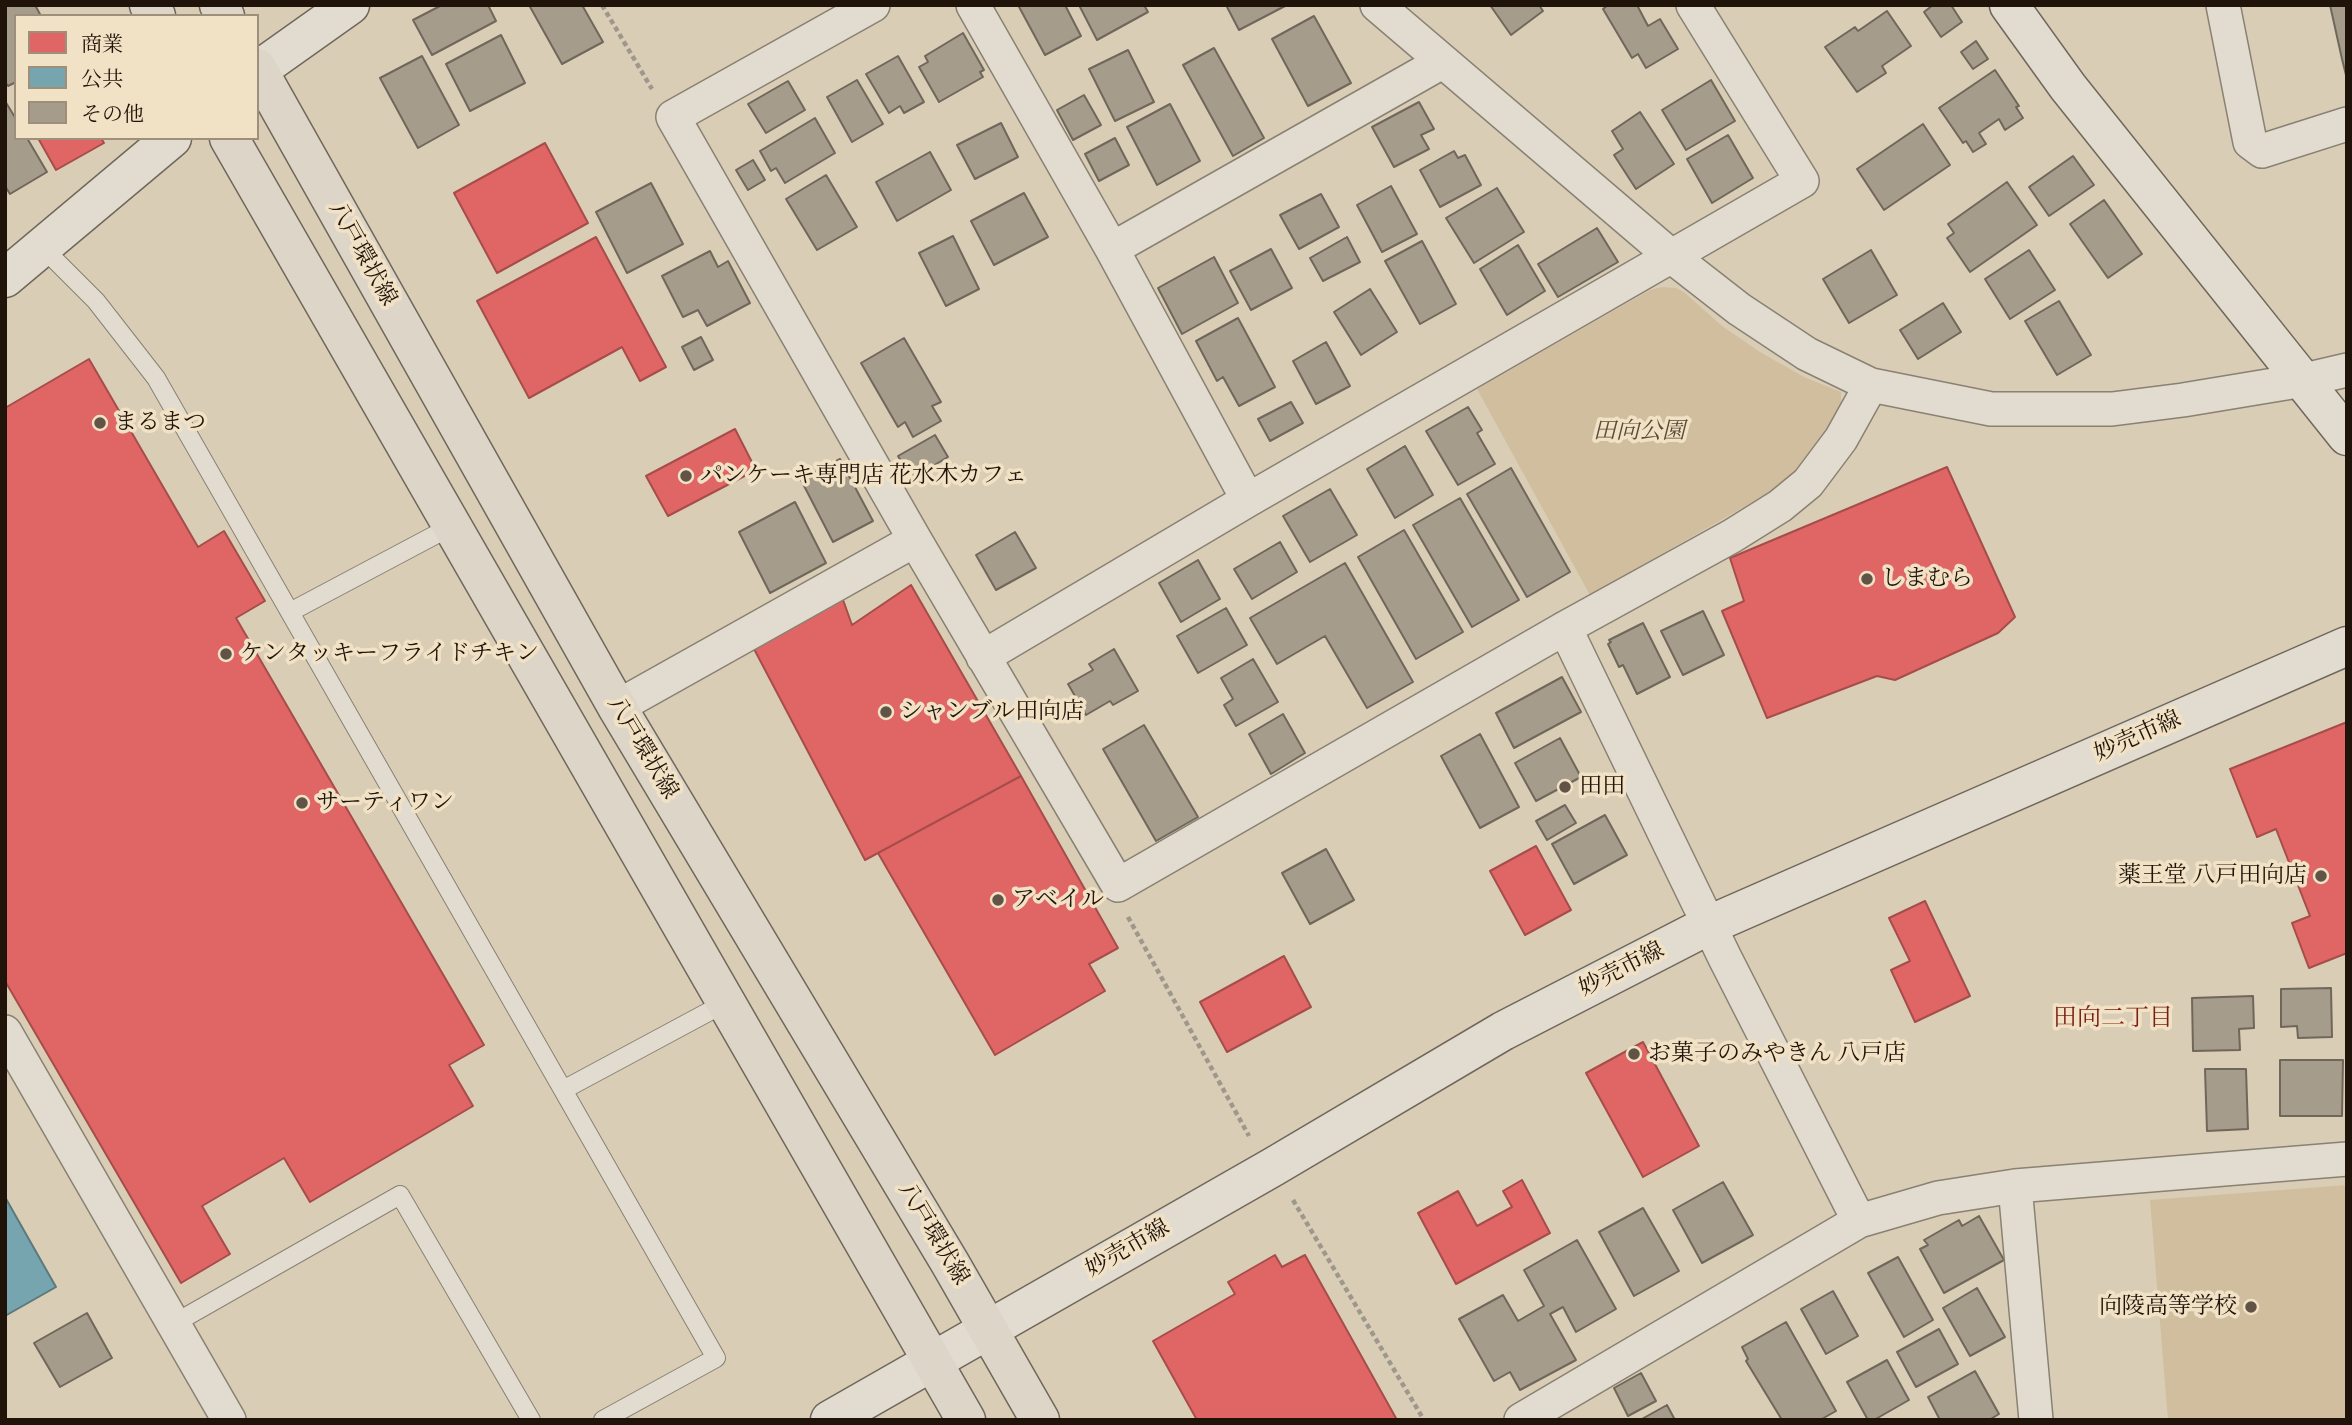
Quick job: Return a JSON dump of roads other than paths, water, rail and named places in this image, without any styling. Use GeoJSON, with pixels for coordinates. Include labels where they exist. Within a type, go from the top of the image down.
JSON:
{"type":"FeatureCollection","features":[{"type":"Feature","properties":{"kind":"main road"},"geometry":{"type":"LineString","coordinates":[[259,68],[350,5]]}},
{"type":"Feature","properties":{"kind":"main road"},"geometry":{"type":"LineString","coordinates":[[2009,5],[2068,87],[2347,436]]}},
{"type":"Feature","properties":{"kind":"main road","name":"八戸環状線"},"geometry":{"type":"LineString","coordinates":[[259,71],[617,707],[989,1328],[1040,1420]]}},
{"type":"Feature","properties":{"kind":"main road"},"geometry":{"type":"LineString","coordinates":[[5,278],[170,140]]}},
{"type":"Feature","properties":{"kind":"main road"},"geometry":{"type":"LineString","coordinates":[[230,140],[966,1420]]}},
{"type":"Feature","properties":{"kind":"main road","name":"妙売市線"},"geometry":{"type":"LineString","coordinates":[[831,1420],[1273,1167],[1503,1031],[1709,925],[2347,646]]}},
{"type":"Feature","properties":{"kind":"street"},"geometry":{"type":"LineString","coordinates":[[873,5],[673,117],[915,540],[1118,885],[1565,628],[1732,536],[1780,506],[1808,483],[1841,439],[1871,385]]}},
{"type":"Feature","properties":{"kind":"street"},"geometry":{"type":"LineString","coordinates":[[973,5],[1112,249],[1248,500]]}},
{"type":"Feature","properties":{"kind":"street"},"geometry":{"type":"LineString","coordinates":[[1377,5],[1671,256],[1739,309],[1807,354],[1871,385],[1991,409],[2112,410],[2304,380],[2347,370]]}},
{"type":"Feature","properties":{"kind":"street"},"geometry":{"type":"LineString","coordinates":[[983,657],[1248,500],[1802,181],[1693,5]]}},
{"type":"Feature","properties":{"kind":"street"},"geometry":{"type":"LineString","coordinates":[[2222,5],[2250,142],[2262,151],[2347,124]]}},
{"type":"Feature","properties":{"kind":"street"},"geometry":{"type":"LineString","coordinates":[[1112,249],[1442,62]]}},
{"type":"Feature","properties":{"kind":"street"},"geometry":{"type":"LineString","coordinates":[[617,707],[915,540]]}},
{"type":"Feature","properties":{"kind":"street"},"geometry":{"type":"LineString","coordinates":[[1565,628],[1709,925],[1859,1221]]}},
{"type":"Feature","properties":{"kind":"street"},"geometry":{"type":"LineString","coordinates":[[5,1032],[229,1420]]}},
{"type":"Feature","properties":{"kind":"street"},"geometry":{"type":"LineString","coordinates":[[1521,1420],[1859,1221],[1938,1198],[2015,1186],[2347,1159]]}},
{"type":"Feature","properties":{"kind":"street"},"geometry":{"type":"LineString","coordinates":[[2015,1186],[2036,1420]]}},
{"type":"Feature","properties":{"kind":"lane"},"geometry":{"type":"LineString","coordinates":[[42,247],[96,301],[156,378],[716,1358],[603,1420]]}},
{"type":"Feature","properties":{"kind":"lane"},"geometry":{"type":"LineString","coordinates":[[290,612],[452,526]]}},
{"type":"Feature","properties":{"kind":"lane"},"geometry":{"type":"LineString","coordinates":[[563,1090],[725,1003]]}},
{"type":"Feature","properties":{"kind":"lane"},"geometry":{"type":"LineString","coordinates":[[175,1323],[400,1195],[531,1420]]}},
{"type":"Feature","properties":{"kind":"place","name":"まるまつ"},"geometry":{"type":"Point","coordinates":[100,423]}},
{"type":"Feature","properties":{"kind":"place","name":"パンケーキ専門店 花水木カフェ"},"geometry":{"type":"Point","coordinates":[686,476]}},
{"type":"Feature","properties":{"kind":"place","name":"しまむら"},"geometry":{"type":"Point","coordinates":[1867,579]}},
{"type":"Feature","properties":{"kind":"place","name":"ケンタッキーフライドチキン"},"geometry":{"type":"Point","coordinates":[226,654]}},
{"type":"Feature","properties":{"kind":"place","name":"シャンブル田向店"},"geometry":{"type":"Point","coordinates":[886,712]}},
{"type":"Feature","properties":{"kind":"place","name":"田田"},"geometry":{"type":"Point","coordinates":[1565,787]}},
{"type":"Feature","properties":{"kind":"place","name":"サーティワン"},"geometry":{"type":"Point","coordinates":[302,803]}},
{"type":"Feature","properties":{"kind":"place","name":"薬王堂 八戸田向店"},"geometry":{"type":"Point","coordinates":[2321,876]}},
{"type":"Feature","properties":{"kind":"place","name":"アベイル"},"geometry":{"type":"Point","coordinates":[998,900]}},
{"type":"Feature","properties":{"kind":"place","name":"お菓子のみやきん 八戸店"},"geometry":{"type":"Point","coordinates":[1634,1054]}},
{"type":"Feature","properties":{"kind":"place","name":"向陵高等学校"},"geometry":{"type":"Point","coordinates":[2251,1307]}},
{"type":"Feature","properties":{"kind":"district","name":"田向二丁目"},"geometry":{"type":"Point","coordinates":[2113,1019]}},
{"type":"Feature","properties":{"kind":"park label","name":"田向公園"},"geometry":{"type":"Point","coordinates":[1639,432]}}]}
